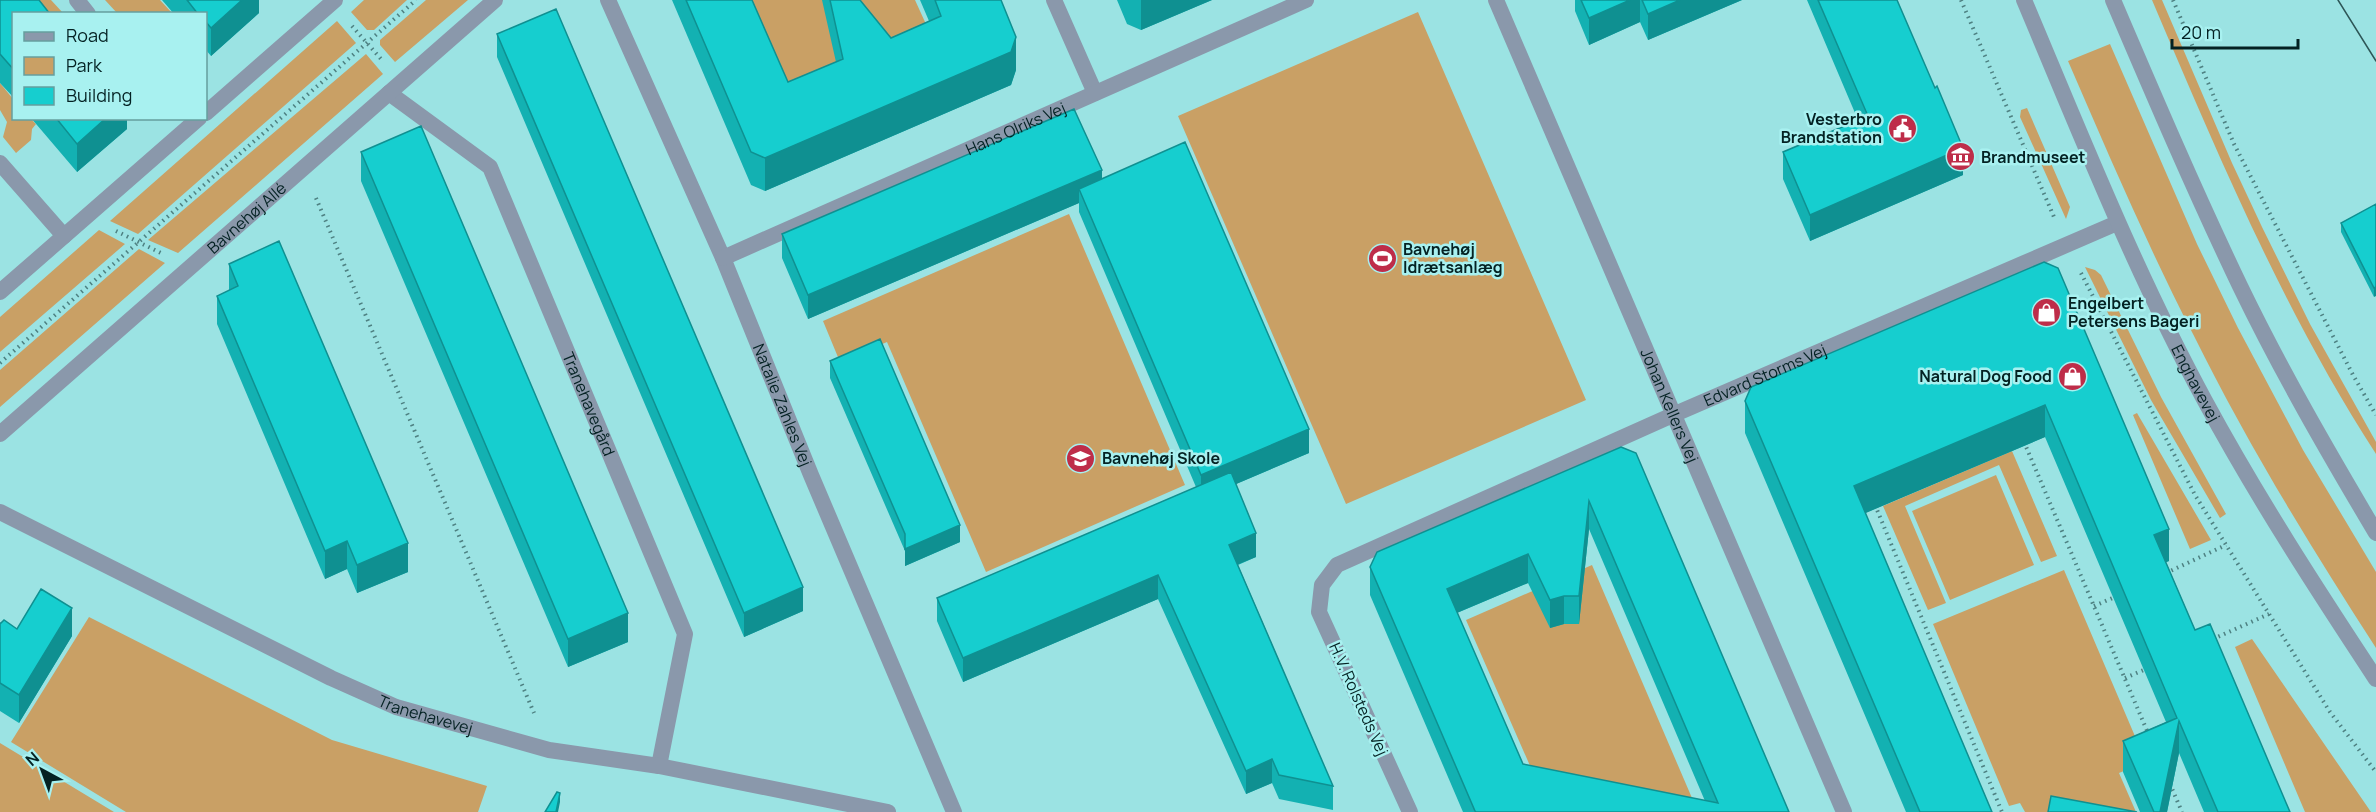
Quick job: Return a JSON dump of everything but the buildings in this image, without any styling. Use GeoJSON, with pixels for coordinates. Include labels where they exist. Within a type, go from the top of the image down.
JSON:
{"type":"FeatureCollection","features":[{"type":"Feature","properties":{"kind":"street"},"geometry":{"type":"LineString","coordinates":[[77,0],[86,12]]}},
{"type":"Feature","properties":{"kind":"street","name":"Bavnehøj Allé"},"geometry":{"type":"LineString","coordinates":[[0,435],[495,0]]}},
{"type":"Feature","properties":{"kind":"street","name":"Natalie Zahles Vej"},"geometry":{"type":"LineString","coordinates":[[608,0],[723,258],[811,475],[954,812]]}},
{"type":"Feature","properties":{"kind":"street"},"geometry":{"type":"LineString","coordinates":[[1054,0],[1095,93]]}},
{"type":"Feature","properties":{"kind":"street","name":"Hans Olriks Vej"},"geometry":{"type":"LineString","coordinates":[[723,258],[1306,0]]}},
{"type":"Feature","properties":{"kind":"street","name":"Johan Kellers Vej"},"geometry":{"type":"LineString","coordinates":[[1496,0],[1844,812]]}},
{"type":"Feature","properties":{"kind":"street","name":"Enghavevej"},"geometry":{"type":"LineString","coordinates":[[2024,0],[2117,223],[2204,400],[2275,524],[2376,680]]}},
{"type":"Feature","properties":{"kind":"street"},"geometry":{"type":"LineString","coordinates":[[2114,0],[2162,114],[2241,287],[2330,455],[2376,533]]}},
{"type":"Feature","properties":{"kind":"street"},"geometry":{"type":"LineString","coordinates":[[207,112],[329,2]]}},
{"type":"Feature","properties":{"kind":"street","name":"Tranehavegård"},"geometry":{"type":"LineString","coordinates":[[389,93],[490,167],[685,634],[659,766]]}},
{"type":"Feature","properties":{"kind":"street"},"geometry":{"type":"LineString","coordinates":[[0,292],[87,217],[188,122]]}},
{"type":"Feature","properties":{"kind":"street"},"geometry":{"type":"LineString","coordinates":[[0,163],[64,236]]}},
{"type":"Feature","properties":{"kind":"street","name":"Edvard Storms Vej"},"geometry":{"type":"LineString","coordinates":[[1322,585],[1337,565],[1675,414],[2117,223]]}},
{"type":"Feature","properties":{"kind":"street","name":"Tranehavevej"},"geometry":{"type":"LineString","coordinates":[[0,512],[331,678],[396,707],[549,750],[659,766],[888,812]]}},
{"type":"Feature","properties":{"kind":"street","name":"H.V. Rolsteds Vej"},"geometry":{"type":"LineString","coordinates":[[1322,585],[1319,612],[1410,812]]}},
{"type":"Feature","properties":{"kind":"path"},"geometry":{"type":"LineString","coordinates":[[0,363],[416,0]]}},
{"type":"Feature","properties":{"kind":"path"},"geometry":{"type":"LineString","coordinates":[[1961,0],[2066,244],[2194,495],[2330,712],[2376,772]]}},
{"type":"Feature","properties":{"kind":"path"},"geometry":{"type":"LineString","coordinates":[[2173,0],[2234,144],[2353,375],[2376,414]]}},
{"type":"Feature","properties":{"kind":"path"},"geometry":{"type":"LineString","coordinates":[[329,2],[402,82]]}},
{"type":"Feature","properties":{"kind":"path"},"geometry":{"type":"LineString","coordinates":[[304,168],[549,750]]}},
{"type":"Feature","properties":{"kind":"path"},"geometry":{"type":"LineString","coordinates":[[87,217],[191,267]]}},
{"type":"Feature","properties":{"kind":"path"},"geometry":{"type":"LineString","coordinates":[[2022,437],[2151,740]]}},
{"type":"Feature","properties":{"kind":"path"},"geometry":{"type":"LineString","coordinates":[[1874,503],[2002,812]]}},
{"type":"Feature","properties":{"kind":"path"},"geometry":{"type":"LineString","coordinates":[[2158,577],[2226,545]]}},
{"type":"Feature","properties":{"kind":"path"},"geometry":{"type":"LineString","coordinates":[[2094,606],[2115,596]]}},
{"type":"Feature","properties":{"kind":"path"},"geometry":{"type":"LineString","coordinates":[[2210,641],[2269,614]]}},
{"type":"Feature","properties":{"kind":"path"},"geometry":{"type":"LineString","coordinates":[[2125,678],[2147,669]]}},
{"type":"Feature","properties":{"kind":"path"},"geometry":{"type":"LineString","coordinates":[[2169,781],[2182,812]]}},
{"type":"Feature","properties":{"kind":"green space"},"geometry":{"type":"Polygon","coordinates":[[[15,0],[51,0],[62,12],[26,12],[15,0]]]}},
{"type":"Feature","properties":{"kind":"green space"},"geometry":{"type":"Polygon","coordinates":[[[105,0],[160,0],[171,12],[116,12],[105,0]]]}},
{"type":"Feature","properties":{"kind":"green space"},"geometry":{"type":"Polygon","coordinates":[[[364,0],[407,0],[374,30],[367,30],[351,12],[364,0]]]}},
{"type":"Feature","properties":{"kind":"green space"},"geometry":{"type":"Polygon","coordinates":[[[426,0],[468,0],[395,62],[380,45],[380,40],[426,0]]]}},
{"type":"Feature","properties":{"kind":"green space"},"geometry":{"type":"Polygon","coordinates":[[[750,0],[915,0],[935,44],[795,103],[750,0]]]}},
{"type":"Feature","properties":{"kind":"green space"},"geometry":{"type":"Polygon","coordinates":[[[2152,0],[2162,0],[2262,227],[2310,324],[2376,442],[2376,454],[2311,345],[2282,289],[2254,232],[2152,0]]]}},
{"type":"Feature","properties":{"kind":"green space","name":"Bavnehøj Idrætsanlæg"},"geometry":{"type":"Polygon","coordinates":[[[1418,12],[1586,400],[1346,504],[1178,116],[1418,12]]]}},
{"type":"Feature","properties":{"kind":"green space"},"geometry":{"type":"Polygon","coordinates":[[[337,21],[356,43],[138,234],[110,221],[337,21]]]}},
{"type":"Feature","properties":{"kind":"green space"},"geometry":{"type":"Polygon","coordinates":[[[2110,44],[2197,244],[2238,328],[2303,450],[2376,572],[2376,648],[2303,533],[2235,415],[2176,300],[2113,164],[2068,61],[2110,44]]]}},
{"type":"Feature","properties":{"kind":"green space"},"geometry":{"type":"Polygon","coordinates":[[[366,54],[383,74],[178,253],[148,240],[366,54]]]}},
{"type":"Feature","properties":{"kind":"green space"},"geometry":{"type":"Polygon","coordinates":[[[0,83],[12,98],[12,120],[32,120],[36,124],[32,129],[31,140],[16,153],[3,137],[7,122],[0,110],[0,83]]]}},
{"type":"Feature","properties":{"kind":"green space"},"geometry":{"type":"Polygon","coordinates":[[[2027,108],[2070,207],[2066,219],[2020,117],[2021,110],[2027,108]]]}},
{"type":"Feature","properties":{"kind":"green space"},"geometry":{"type":"Polygon","coordinates":[[[1069,214],[1185,485],[986,572],[887,342],[840,362],[823,321],[1069,214]]]}},
{"type":"Feature","properties":{"kind":"green space"},"geometry":{"type":"Polygon","coordinates":[[[99,230],[125,244],[0,352],[0,317],[99,230]]]}},
{"type":"Feature","properties":{"kind":"green space"},"geometry":{"type":"Polygon","coordinates":[[[139,249],[165,263],[0,407],[0,370],[139,249]]]}},
{"type":"Feature","properties":{"kind":"green space"},"geometry":{"type":"Polygon","coordinates":[[[2085,267],[2101,275],[2161,397],[2226,514],[2220,518],[2151,400],[2085,267]]]}},
{"type":"Feature","properties":{"kind":"green space"},"geometry":{"type":"Polygon","coordinates":[[[2137,413],[2211,540],[2190,549],[2133,415],[2137,413]]]}},
{"type":"Feature","properties":{"kind":"green space"},"geometry":{"type":"Polygon","coordinates":[[[2012,451],[2057,556],[2041,562],[1999,465],[1905,506],[1946,603],[1928,610],[1883,506],[2012,451]]]}},
{"type":"Feature","properties":{"kind":"green space"},"geometry":{"type":"Polygon","coordinates":[[[1996,475],[2034,565],[1950,600],[1912,511],[1996,475]]]}},
{"type":"Feature","properties":{"kind":"green space"},"geometry":{"type":"Polygon","coordinates":[[[1592,565],[1698,812],[1538,784],[1466,620],[1592,565]]]}},
{"type":"Feature","properties":{"kind":"green space"},"geometry":{"type":"Polygon","coordinates":[[[2064,570],[2146,762],[2119,773],[2136,812],[2025,812],[2020,803],[2009,806],[1933,624],[2064,570]]]}},
{"type":"Feature","properties":{"kind":"green space"},"geometry":{"type":"Polygon","coordinates":[[[89,617],[332,740],[487,786],[478,812],[126,812],[11,742],[89,617]]]}},
{"type":"Feature","properties":{"kind":"green space"},"geometry":{"type":"Polygon","coordinates":[[[2252,639],[2371,812],[2305,812],[2235,647],[2252,639]]]}},
{"type":"Feature","properties":{"kind":"green space"},"geometry":{"type":"Polygon","coordinates":[[[0,743],[114,812],[0,812],[0,743]]]}},
{"type":"Feature","properties":{"kind":"tram line"},"geometry":{"type":"LineString","coordinates":[[2338,0],[2376,61]]}},
{"type":"Feature","properties":{"kind":"place","name":"Vesterbro Brandstation"},"geometry":{"type":"Point","coordinates":[1903,128]}},
{"type":"Feature","properties":{"kind":"place","name":"Brandmuseet"},"geometry":{"type":"Point","coordinates":[1960,157]}},
{"type":"Feature","properties":{"kind":"place","name":"Bavnehøj Idrætsanlæg"},"geometry":{"type":"Point","coordinates":[1382,258]}},
{"type":"Feature","properties":{"kind":"place","name":"Engelbert Petersens Bageri"},"geometry":{"type":"Point","coordinates":[2047,312]}},
{"type":"Feature","properties":{"kind":"place","name":"Natural Dog Food"},"geometry":{"type":"Point","coordinates":[2073,376]}},
{"type":"Feature","properties":{"kind":"place","name":"Bavnehøj Skole"},"geometry":{"type":"Point","coordinates":[1081,458]}}]}
